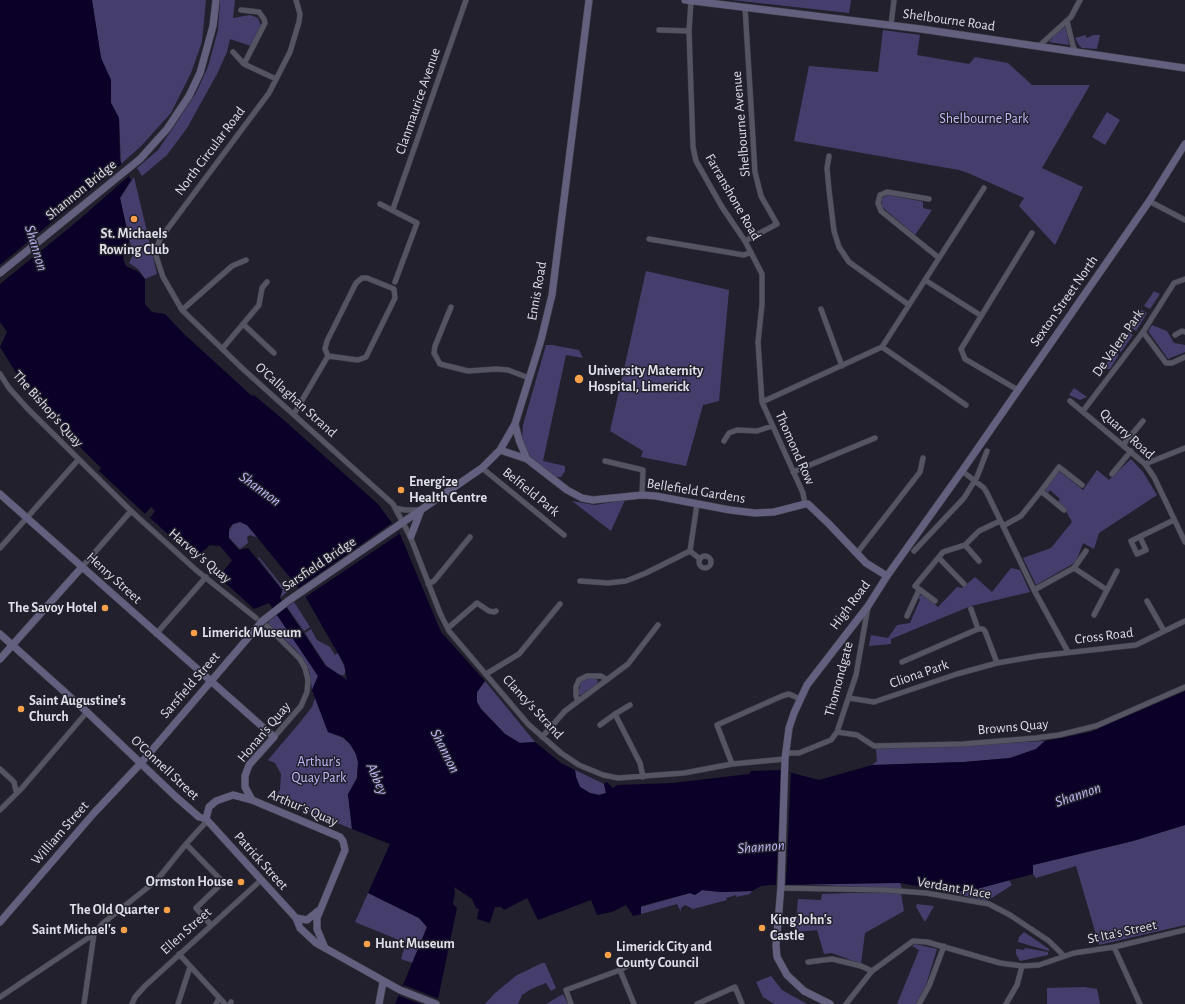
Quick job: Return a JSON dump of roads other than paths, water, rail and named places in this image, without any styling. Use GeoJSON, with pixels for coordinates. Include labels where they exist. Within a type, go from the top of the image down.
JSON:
{"type":"FeatureCollection","features":[{"type":"Feature","properties":{"kind":"main road","name":"Shannon Bridge"},"geometry":{"type":"LineString","coordinates":[[0,272],[140,159],[167,130],[189,96],[207,51],[213,26],[216,0]]}},
{"type":"Feature","properties":{"kind":"main road","name":"Ennis Road"},"geometry":{"type":"LineString","coordinates":[[396,528],[482,468],[500,450],[515,424],[541,340],[552,295],[589,0]]}},
{"type":"Feature","properties":{"kind":"main road","name":"Shelbourne Road"},"geometry":{"type":"LineString","coordinates":[[688,0],[891,25],[1185,68]]}},
{"type":"Feature","properties":{"kind":"main road","name":"Sexton Street North"},"geometry":{"type":"LineString","coordinates":[[962,471],[1149,201],[1185,144]]}},
{"type":"Feature","properties":{"kind":"main road"},"geometry":{"type":"LineString","coordinates":[[515,424],[519,440],[528,459]]}},
{"type":"Feature","properties":{"kind":"main road","name":"Bellefield Gardens"},"geometry":{"type":"LineString","coordinates":[[500,450],[528,459],[567,490],[582,498],[603,500],[642,495],[656,496],[755,513],[774,512],[805,504]]}},
{"type":"Feature","properties":{"kind":"main road","name":"High Road"},"geometry":{"type":"LineString","coordinates":[[829,1004],[804,991],[794,982],[784,971],[777,957],[776,946],[781,887],[786,760],[789,728],[807,685],[868,606],[887,576],[962,471]]}},
{"type":"Feature","properties":{"kind":"main road","name":"Henry Street"},"geometry":{"type":"LineString","coordinates":[[0,494],[156,634],[211,680],[274,738]]}},
{"type":"Feature","properties":{"kind":"main road"},"geometry":{"type":"LineString","coordinates":[[805,504],[808,504],[829,524],[866,563],[887,576]]}},
{"type":"Feature","properties":{"kind":"main road"},"geometry":{"type":"LineString","coordinates":[[411,536],[422,510]]}},
{"type":"Feature","properties":{"kind":"main road","name":"Sarsfield Bridge"},"geometry":{"type":"LineString","coordinates":[[257,621],[396,528]]}},
{"type":"Feature","properties":{"kind":"main road"},"geometry":{"type":"LineString","coordinates":[[0,659],[82,567]]}},
{"type":"Feature","properties":{"kind":"main road","name":"Sarsfield Street"},"geometry":{"type":"LineString","coordinates":[[140,763],[211,680],[257,621]]}},
{"type":"Feature","properties":{"kind":"main road","name":"O'Connell Street"},"geometry":{"type":"LineString","coordinates":[[0,634],[87,712],[197,815],[207,820]]}},
{"type":"Feature","properties":{"kind":"main road","name":"Honan's Quay"},"geometry":{"type":"LineString","coordinates":[[252,800],[245,787],[247,770],[249,765],[274,738]]}},
{"type":"Feature","properties":{"kind":"main road","name":"William Street"},"geometry":{"type":"LineString","coordinates":[[0,922],[94,813],[140,763]]}},
{"type":"Feature","properties":{"kind":"main road"},"geometry":{"type":"LineString","coordinates":[[207,820],[209,807],[224,797],[233,795],[252,800]]}},
{"type":"Feature","properties":{"kind":"main road","name":"Arthur's Quay"},"geometry":{"type":"LineString","coordinates":[[252,800],[335,834],[343,841],[345,850],[320,909]]}},
{"type":"Feature","properties":{"kind":"main road","name":"Patrick Street"},"geometry":{"type":"LineString","coordinates":[[207,820],[260,881],[296,918],[300,928],[316,943],[368,971],[383,982],[436,1004]]}},
{"type":"Feature","properties":{"kind":"main road"},"geometry":{"type":"LineString","coordinates":[[296,918],[307,920],[314,916],[320,909]]}},
{"type":"Feature","properties":{"kind":"main road"},"geometry":{"type":"LineString","coordinates":[[320,909],[316,929],[325,948]]}},
{"type":"Feature","properties":{"kind":"main road"},"geometry":{"type":"LineString","coordinates":[[379,1004],[383,982]]}},
{"type":"Feature","properties":{"kind":"street","name":"Clanmaurice Avenue"},"geometry":{"type":"LineString","coordinates":[[393,209],[466,0]]}},
{"type":"Feature","properties":{"kind":"street","name":"Farranshone Road"},"geometry":{"type":"LineString","coordinates":[[688,0],[693,147],[696,161],[722,207],[745,241],[762,274],[762,304],[758,342],[762,402]]}},
{"type":"Feature","properties":{"kind":"street"},"geometry":{"type":"LineString","coordinates":[[891,25],[894,0]]}},
{"type":"Feature","properties":{"kind":"street"},"geometry":{"type":"LineString","coordinates":[[1039,46],[1067,21],[1075,11],[1080,0]]}},
{"type":"Feature","properties":{"kind":"street","name":"North Circular Road"},"geometry":{"type":"LineString","coordinates":[[182,310],[162,277],[156,263],[154,253],[160,239],[269,93],[290,52],[299,22],[300,14],[297,1]]}},
{"type":"Feature","properties":{"kind":"street","name":"Shelbourne Avenue"},"geometry":{"type":"LineString","coordinates":[[745,7],[756,172],[761,196],[777,224],[745,241]]}},
{"type":"Feature","properties":{"kind":"street"},"geometry":{"type":"LineString","coordinates":[[241,10],[258,12],[264,19],[265,23],[244,64]]}},
{"type":"Feature","properties":{"kind":"street"},"geometry":{"type":"LineString","coordinates":[[1067,21],[1072,46],[1076,52]]}},
{"type":"Feature","properties":{"kind":"street"},"geometry":{"type":"LineString","coordinates":[[659,30],[689,31]]}},
{"type":"Feature","properties":{"kind":"street"},"geometry":{"type":"LineString","coordinates":[[233,52],[244,64],[276,79]]}},
{"type":"Feature","properties":{"kind":"street"},"geometry":{"type":"LineString","coordinates":[[829,156],[827,168],[829,190],[834,231],[838,247],[849,262],[908,305]]}},
{"type":"Feature","properties":{"kind":"street"},"geometry":{"type":"LineString","coordinates":[[762,402],[882,347],[984,188]]}},
{"type":"Feature","properties":{"kind":"street"},"geometry":{"type":"LineString","coordinates":[[928,200],[887,192],[880,194],[878,202],[881,211],[939,258]]}},
{"type":"Feature","properties":{"kind":"street"},"geometry":{"type":"LineString","coordinates":[[1149,201],[1185,220]]}},
{"type":"Feature","properties":{"kind":"street"},"geometry":{"type":"LineString","coordinates":[[380,204],[393,209],[417,223],[395,282]]}},
{"type":"Feature","properties":{"kind":"street"},"geometry":{"type":"LineString","coordinates":[[1018,390],[962,356],[962,345],[1032,233]]}},
{"type":"Feature","properties":{"kind":"street"},"geometry":{"type":"LineString","coordinates":[[650,239],[744,255],[751,252]]}},
{"type":"Feature","properties":{"kind":"street"},"geometry":{"type":"LineString","coordinates":[[182,310],[232,266],[246,260]]}},
{"type":"Feature","properties":{"kind":"street"},"geometry":{"type":"LineString","coordinates":[[362,278],[367,278],[394,290],[395,298],[366,358],[358,360],[328,356],[325,349],[327,341],[356,283],[362,278]]}},
{"type":"Feature","properties":{"kind":"street","name":"De Valera Park"},"geometry":{"type":"LineString","coordinates":[[1083,411],[1142,332],[1174,283],[1185,278]]}},
{"type":"Feature","properties":{"kind":"street"},"geometry":{"type":"LineString","coordinates":[[925,280],[980,315]]}},
{"type":"Feature","properties":{"kind":"street"},"geometry":{"type":"LineString","coordinates":[[222,349],[260,302],[261,292],[267,282]]}},
{"type":"Feature","properties":{"kind":"street"},"geometry":{"type":"LineString","coordinates":[[450,307],[435,346],[434,353],[440,364],[468,371],[496,369],[508,370],[529,378]]}},
{"type":"Feature","properties":{"kind":"street","name":"O'Callaghan Strand"},"geometry":{"type":"LineString","coordinates":[[182,310],[354,471],[379,490],[395,508],[403,522]]}},
{"type":"Feature","properties":{"kind":"street"},"geometry":{"type":"LineString","coordinates":[[822,310],[842,366]]}},
{"type":"Feature","properties":{"kind":"street"},"geometry":{"type":"LineString","coordinates":[[243,324],[274,353]]}},
{"type":"Feature","properties":{"kind":"street"},"geometry":{"type":"LineString","coordinates":[[1175,335],[1182,331],[1185,332]]}},
{"type":"Feature","properties":{"kind":"street"},"geometry":{"type":"LineString","coordinates":[[1142,332],[1166,363],[1172,363],[1185,357]]}},
{"type":"Feature","properties":{"kind":"street"},"geometry":{"type":"LineString","coordinates":[[882,347],[966,405]]}},
{"type":"Feature","properties":{"kind":"street"},"geometry":{"type":"LineString","coordinates":[[294,414],[328,356]]}},
{"type":"Feature","properties":{"kind":"street","name":"The Bishop's Quay"},"geometry":{"type":"LineString","coordinates":[[0,374],[9,388],[27,408],[131,511]]}},
{"type":"Feature","properties":{"kind":"street"},"geometry":{"type":"LineString","coordinates":[[1070,401],[1083,411]]}},
{"type":"Feature","properties":{"kind":"street","name":"Thomond Row"},"geometry":{"type":"LineString","coordinates":[[762,402],[803,493],[805,504]]}},
{"type":"Feature","properties":{"kind":"street","name":"Quarry Road"},"geometry":{"type":"LineString","coordinates":[[1083,411],[1145,464],[1154,477],[1185,542]]}},
{"type":"Feature","properties":{"kind":"street"},"geometry":{"type":"LineString","coordinates":[[1123,445],[1143,421]]}},
{"type":"Feature","properties":{"kind":"street"},"geometry":{"type":"LineString","coordinates":[[724,441],[729,433],[737,430],[757,431],[772,426]]}},
{"type":"Feature","properties":{"kind":"street"},"geometry":{"type":"LineString","coordinates":[[793,472],[875,438]]}},
{"type":"Feature","properties":{"kind":"street"},"geometry":{"type":"LineString","coordinates":[[1145,464],[1185,448]]}},
{"type":"Feature","properties":{"kind":"street"},"geometry":{"type":"LineString","coordinates":[[914,551],[964,498],[975,480],[987,451]]}},
{"type":"Feature","properties":{"kind":"street"},"geometry":{"type":"LineString","coordinates":[[1112,474],[1131,451]]}},
{"type":"Feature","properties":{"kind":"street"},"geometry":{"type":"LineString","coordinates":[[857,553],[920,472],[923,458]]}},
{"type":"Feature","properties":{"kind":"street"},"geometry":{"type":"LineString","coordinates":[[0,548],[78,460]]}},
{"type":"Feature","properties":{"kind":"street"},"geometry":{"type":"LineString","coordinates":[[605,461],[643,470],[642,495]]}},
{"type":"Feature","properties":{"kind":"street"},"geometry":{"type":"LineString","coordinates":[[1003,526],[1021,516],[1059,467],[1082,485]]}},
{"type":"Feature","properties":{"kind":"street","name":"Belfield Park"},"geometry":{"type":"LineString","coordinates":[[482,468],[564,534]]}},
{"type":"Feature","properties":{"kind":"street","name":"Cross Road"},"geometry":{"type":"LineString","coordinates":[[962,471],[975,480],[987,493],[1034,590],[1068,652],[1136,645],[1185,621]]}},
{"type":"Feature","properties":{"kind":"street"},"geometry":{"type":"LineString","coordinates":[[1041,491],[1064,510]]}},
{"type":"Feature","properties":{"kind":"street"},"geometry":{"type":"LineString","coordinates":[[690,551],[697,504]]}},
{"type":"Feature","properties":{"kind":"street"},"geometry":{"type":"LineString","coordinates":[[395,508],[405,510],[422,510]]}},
{"type":"Feature","properties":{"kind":"street"},"geometry":{"type":"LineString","coordinates":[[82,567],[131,511]]}},
{"type":"Feature","properties":{"kind":"street","name":"Harvey's Quay"},"geometry":{"type":"LineString","coordinates":[[131,511],[257,621]]}},
{"type":"Feature","properties":{"kind":"street"},"geometry":{"type":"LineString","coordinates":[[1140,537],[1174,520]]}},
{"type":"Feature","properties":{"kind":"street"},"geometry":{"type":"LineString","coordinates":[[935,602],[926,593],[919,590],[915,586],[943,552],[965,545],[979,531],[1000,521]]}},
{"type":"Feature","properties":{"kind":"street","name":"Clancy's Strand"},"geometry":{"type":"LineString","coordinates":[[403,522],[411,536],[428,584],[448,628],[528,724],[561,753],[579,765],[603,775],[618,778],[684,773],[732,764],[786,760]]}},
{"type":"Feature","properties":{"kind":"street"},"geometry":{"type":"LineString","coordinates":[[428,584],[434,581],[470,536]]}},
{"type":"Feature","properties":{"kind":"street"},"geometry":{"type":"LineString","coordinates":[[965,545],[979,562]]}},
{"type":"Feature","properties":{"kind":"street"},"geometry":{"type":"LineString","coordinates":[[690,551],[700,559]]}},
{"type":"Feature","properties":{"kind":"street"},"geometry":{"type":"LineString","coordinates":[[580,581],[608,583],[626,581],[646,573],[690,551]]}},
{"type":"Feature","properties":{"kind":"street"},"geometry":{"type":"LineString","coordinates":[[1034,590],[1074,568],[1086,551]]}},
{"type":"Feature","properties":{"kind":"street"},"geometry":{"type":"LineString","coordinates":[[939,558],[964,584]]}},
{"type":"Feature","properties":{"kind":"street"},"geometry":{"type":"LineString","coordinates":[[1074,568],[1107,590]]}},
{"type":"Feature","properties":{"kind":"street","name":"Cross Road"},"geometry":{"type":"LineString","coordinates":[[1094,615],[1116,571]]}},
{"type":"Feature","properties":{"kind":"street"},"geometry":{"type":"LineString","coordinates":[[156,634],[206,577]]}},
{"type":"Feature","properties":{"kind":"street"},"geometry":{"type":"LineString","coordinates":[[907,616],[919,590]]}},
{"type":"Feature","properties":{"kind":"street"},"geometry":{"type":"LineString","coordinates":[[448,628],[479,601],[489,610],[494,612],[496,611]]}},
{"type":"Feature","properties":{"kind":"street"},"geometry":{"type":"LineString","coordinates":[[1147,601],[1164,631]]}},
{"type":"Feature","properties":{"kind":"street"},"geometry":{"type":"LineString","coordinates":[[486,674],[519,654],[560,604]]}},
{"type":"Feature","properties":{"kind":"street","name":"Thomondgate"},"geometry":{"type":"LineString","coordinates":[[786,760],[831,740],[838,732],[856,675],[868,606]]}},
{"type":"Feature","properties":{"kind":"street"},"geometry":{"type":"LineString","coordinates":[[971,609],[978,630],[983,629],[985,631],[996,663]]}},
{"type":"Feature","properties":{"kind":"street"},"geometry":{"type":"LineString","coordinates":[[858,618],[865,623]]}},
{"type":"Feature","properties":{"kind":"street"},"geometry":{"type":"LineString","coordinates":[[542,737],[565,711],[628,664],[658,625]]}},
{"type":"Feature","properties":{"kind":"street","name":"Honan's Quay"},"geometry":{"type":"LineString","coordinates":[[267,626],[294,652],[305,668],[308,686],[304,702],[274,738]]}},
{"type":"Feature","properties":{"kind":"street","name":"Cliona Park"},"geometry":{"type":"LineString","coordinates":[[902,662],[978,630]]}},
{"type":"Feature","properties":{"kind":"street","name":"Cliona Park"},"geometry":{"type":"LineString","coordinates":[[849,698],[874,702],[957,674],[996,663],[1068,652]]}},
{"type":"Feature","properties":{"kind":"street"},"geometry":{"type":"LineString","coordinates":[[578,702],[576,687],[579,680],[587,676],[601,676],[607,680]]}},
{"type":"Feature","properties":{"kind":"street","name":"Browns Quay"},"geometry":{"type":"LineString","coordinates":[[838,732],[857,735],[874,746],[963,744],[1036,738],[1059,735],[1096,726],[1185,687]]}},
{"type":"Feature","properties":{"kind":"street"},"geometry":{"type":"LineString","coordinates":[[732,764],[717,725],[782,696],[789,694],[800,699]]}},
{"type":"Feature","properties":{"kind":"street"},"geometry":{"type":"LineString","coordinates":[[600,725],[630,705]]}},
{"type":"Feature","properties":{"kind":"street"},"geometry":{"type":"LineString","coordinates":[[0,810],[16,791],[22,788],[87,712]]}},
{"type":"Feature","properties":{"kind":"street"},"geometry":{"type":"LineString","coordinates":[[615,714],[640,763],[643,777]]}},
{"type":"Feature","properties":{"kind":"street"},"geometry":{"type":"LineString","coordinates":[[0,769],[14,782],[16,791]]}},
{"type":"Feature","properties":{"kind":"street"},"geometry":{"type":"LineString","coordinates":[[0,998],[94,934],[102,924],[134,900],[157,880],[207,820]]}},
{"type":"Feature","properties":{"kind":"street"},"geometry":{"type":"LineString","coordinates":[[186,844],[221,880],[221,884],[196,908],[210,925]]}},
{"type":"Feature","properties":{"kind":"street","name":"Ellen Street"},"geometry":{"type":"LineString","coordinates":[[132,1004],[135,997],[145,986],[210,925],[260,881]]}},
{"type":"Feature","properties":{"kind":"street","name":"Verdant Place"},"geometry":{"type":"LineString","coordinates":[[781,887],[865,889],[910,892],[989,904],[1010,915],[1049,941],[1064,956]]}},
{"type":"Feature","properties":{"kind":"street","name":"St Ita's Street"},"geometry":{"type":"LineString","coordinates":[[1064,956],[1114,947],[1185,930]]}},
{"type":"Feature","properties":{"kind":"street"},"geometry":{"type":"LineString","coordinates":[[84,1004],[94,934]]}},
{"type":"Feature","properties":{"kind":"street"},"geometry":{"type":"LineString","coordinates":[[846,1004],[872,971],[913,941],[927,942],[1000,963],[1022,966],[1039,965],[1064,956]]}},
{"type":"Feature","properties":{"kind":"street"},"geometry":{"type":"LineString","coordinates":[[919,1004],[929,986],[944,946]]}},
{"type":"Feature","properties":{"kind":"street"},"geometry":{"type":"LineString","coordinates":[[1114,947],[1140,1004]]}},
{"type":"Feature","properties":{"kind":"street"},"geometry":{"type":"LineString","coordinates":[[179,954],[190,968],[225,1004]]}},
{"type":"Feature","properties":{"kind":"street"},"geometry":{"type":"LineString","coordinates":[[808,962],[832,959],[861,966],[872,971]]}},
{"type":"Feature","properties":{"kind":"street"},"geometry":{"type":"LineString","coordinates":[[571,1004],[566,990],[620,970],[634,962]]}},
{"type":"Feature","properties":{"kind":"street"},"geometry":{"type":"LineString","coordinates":[[1006,1004],[1017,985],[1022,966]]}},
{"type":"Feature","properties":{"kind":"street"},"geometry":{"type":"LineString","coordinates":[[178,1004],[190,968]]}},
{"type":"Feature","properties":{"kind":"street"},"geometry":{"type":"LineString","coordinates":[[620,970],[634,1004]]}},
{"type":"Feature","properties":{"kind":"street"},"geometry":{"type":"LineString","coordinates":[[697,1004],[735,987],[742,1004]]}},
{"type":"Feature","properties":{"kind":"street"},"geometry":{"type":"LineString","coordinates":[[216,1004],[219,998]]}},
{"type":"Feature","properties":{"kind":"water"},"geometry":{"type":"Polygon","coordinates":[[[0,0],[92,0],[101,58],[111,80],[111,103],[119,118],[120,161],[131,180],[120,198],[129,240],[123,259],[126,266],[139,272],[145,279],[145,304],[152,312],[165,314],[184,334],[252,396],[254,395],[286,422],[378,504],[400,534],[441,632],[485,681],[477,692],[477,702],[481,709],[505,734],[520,743],[535,742],[561,763],[575,770],[580,787],[590,793],[599,795],[606,793],[604,784],[607,782],[613,788],[617,785],[672,783],[749,774],[751,771],[781,770],[819,780],[872,765],[964,762],[1010,758],[1036,749],[1045,741],[1090,732],[1185,691],[1185,825],[1133,841],[1033,865],[1033,874],[973,890],[949,892],[900,883],[771,885],[761,886],[752,891],[721,892],[702,890],[695,895],[690,893],[641,906],[641,914],[633,916],[626,905],[612,912],[597,915],[591,900],[538,920],[527,898],[504,910],[501,907],[495,907],[490,923],[477,919],[479,909],[476,908],[472,899],[454,887],[455,893],[453,904],[457,908],[437,1004],[395,1004],[427,927],[419,918],[368,893],[390,844],[352,829],[348,794],[357,778],[358,762],[356,754],[350,744],[343,737],[328,732],[312,690],[318,676],[269,603],[254,609],[219,577],[232,560],[220,546],[210,545],[195,558],[150,518],[155,511],[151,507],[145,514],[99,471],[101,468],[71,438],[18,376],[0,347],[7,332],[0,322],[0,0]],[[240,522],[233,524],[229,528],[229,538],[239,550],[248,548],[282,590],[280,598],[325,665],[347,680],[344,664],[305,596],[247,525],[240,522]]]}},
{"type":"Feature","properties":{"kind":"place","name":"St. Michaels Rowing Club"},"geometry":{"type":"Point","coordinates":[134,219]}},
{"type":"Feature","properties":{"kind":"place","name":"University Maternity Hospital, Limerick"},"geometry":{"type":"Point","coordinates":[579,379]}},
{"type":"Feature","properties":{"kind":"place","name":"Energize Health Centre"},"geometry":{"type":"Point","coordinates":[401,490]}},
{"type":"Feature","properties":{"kind":"place","name":"The Savoy Hotel"},"geometry":{"type":"Point","coordinates":[105,608]}},
{"type":"Feature","properties":{"kind":"place","name":"Limerick Museum"},"geometry":{"type":"Point","coordinates":[194,633]}},
{"type":"Feature","properties":{"kind":"place","name":"Saint Augustine's Church"},"geometry":{"type":"Point","coordinates":[21,709]}},
{"type":"Feature","properties":{"kind":"place","name":"Ormston House"},"geometry":{"type":"Point","coordinates":[241,882]}},
{"type":"Feature","properties":{"kind":"place","name":"The Old Quarter"},"geometry":{"type":"Point","coordinates":[167,910]}},
{"type":"Feature","properties":{"kind":"place","name":"King John's Castle"},"geometry":{"type":"Point","coordinates":[762,928]}},
{"type":"Feature","properties":{"kind":"place","name":"Saint Michael's"},"geometry":{"type":"Point","coordinates":[124,930]}},
{"type":"Feature","properties":{"kind":"place","name":"Hunt Museum"},"geometry":{"type":"Point","coordinates":[367,944]}},
{"type":"Feature","properties":{"kind":"place","name":"Limerick City and County Council"},"geometry":{"type":"Point","coordinates":[608,955]}},
{"type":"Feature","properties":{"kind":"park label","name":"Shelbourne Park"},"geometry":{"type":"Point","coordinates":[984,119]}},
{"type":"Feature","properties":{"kind":"park label","name":"Arthur's Quay Park"},"geometry":{"type":"Point","coordinates":[319,770]}},
{"type":"Feature","properties":{"kind":"water label","name":"Shannon"},"geometry":{"type":"Point","coordinates":[36,248]}},
{"type":"Feature","properties":{"kind":"water label","name":"Shannon"},"geometry":{"type":"Point","coordinates":[260,489]}},
{"type":"Feature","properties":{"kind":"water label","name":"Shannon"},"geometry":{"type":"Point","coordinates":[445,751]}},
{"type":"Feature","properties":{"kind":"water label","name":"Abbey"},"geometry":{"type":"Point","coordinates":[377,779]}},
{"type":"Feature","properties":{"kind":"water label","name":"Shannon"},"geometry":{"type":"Point","coordinates":[1078,795]}},
{"type":"Feature","properties":{"kind":"water label","name":"Shannon"},"geometry":{"type":"Point","coordinates":[761,847]}}]}
